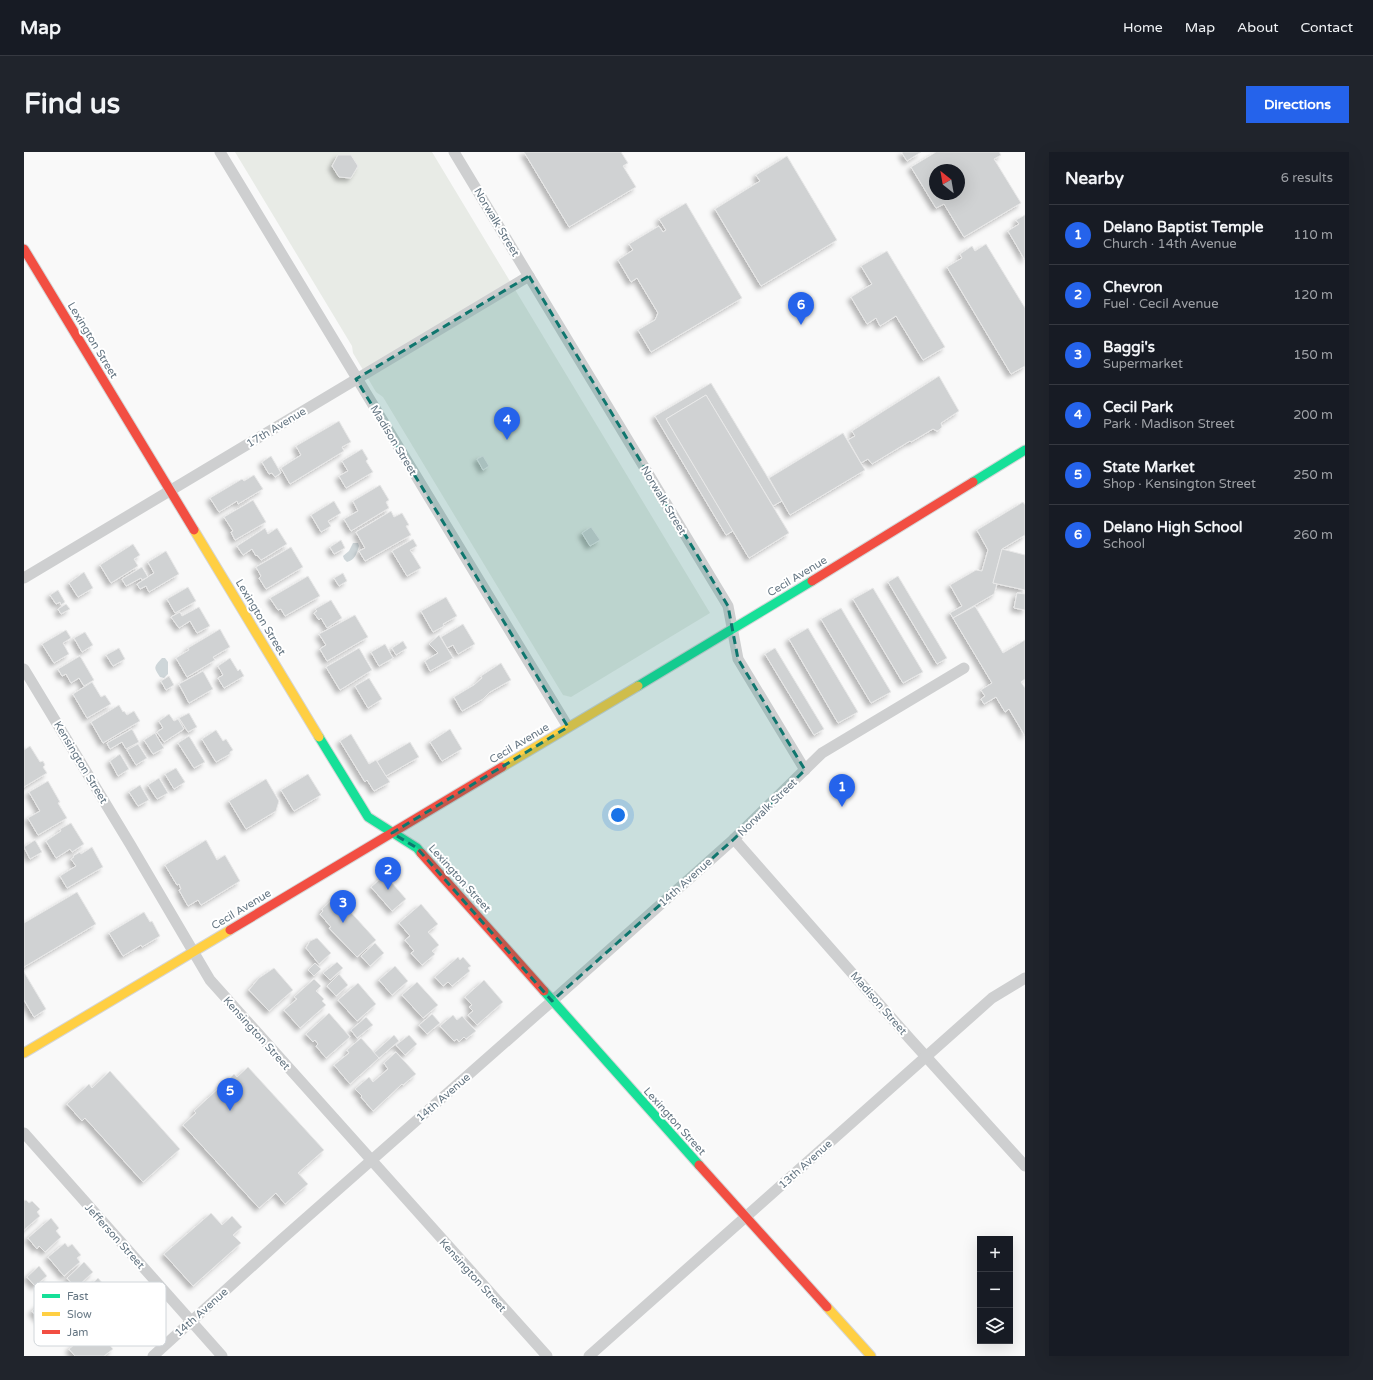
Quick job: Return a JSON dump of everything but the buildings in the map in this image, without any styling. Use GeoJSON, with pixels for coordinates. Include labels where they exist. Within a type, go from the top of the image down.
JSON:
{"type":"FeatureCollection","features":[{"type":"Feature","properties":{"kind":"street","name":"Madison Street"},"geometry":{"type":"LineString","coordinates":[[220,152],[568,727]]}},
{"type":"Feature","properties":{"kind":"street","name":"Norwalk Street"},"geometry":{"type":"LineString","coordinates":[[454,152],[728,606],[738,659],[805,770],[734,839]]}},
{"type":"Feature","properties":{"kind":"street","name":"Lexington Street"},"geometry":{"type":"LineString","coordinates":[[24,249],[368,817],[417,848],[745,1217],[871,1356]]}},
{"type":"Feature","properties":{"kind":"street","name":"17th Avenue"},"geometry":{"type":"LineString","coordinates":[[24,578],[529,276]]}},
{"type":"Feature","properties":{"kind":"street","name":"Cecil Avenue"},"geometry":{"type":"LineString","coordinates":[[24,1053],[732,630],[1025,450]]}},
{"type":"Feature","properties":{"kind":"street"},"geometry":{"type":"LineString","coordinates":[[805,770],[822,753],[964,668]]}},
{"type":"Feature","properties":{"kind":"street","name":"Kensington Street"},"geometry":{"type":"LineString","coordinates":[[24,669],[210,980],[546,1356]]}},
{"type":"Feature","properties":{"kind":"street","name":"Madison Street"},"geometry":{"type":"LineString","coordinates":[[734,839],[1025,1166]]}},
{"type":"Feature","properties":{"kind":"street","name":"14th Avenue"},"geometry":{"type":"LineString","coordinates":[[166,1344],[734,839]]}},
{"type":"Feature","properties":{"kind":"street","name":"13th Avenue"},"geometry":{"type":"LineString","coordinates":[[589,1356],[992,998],[1025,978]]}},
{"type":"Feature","properties":{"kind":"street","name":"Jefferson Street"},"geometry":{"type":"LineString","coordinates":[[24,1133],[156,1282]]}},
{"type":"Feature","properties":{"kind":"street","name":"Jefferson Street"},"geometry":{"type":"LineString","coordinates":[[166,1293],[222,1356]]}},
{"type":"Feature","properties":{"kind":"street","name":"14th Avenue"},"geometry":{"type":"LineString","coordinates":[[153,1356],[164,1346]]}},
{"type":"Feature","properties":{"kind":"highlighted area"},"geometry":{"type":"Polygon","coordinates":[[[529,276],[728,606],[738,659],[805,770],[734,839],[552,1001],[417,848],[392,833],[568,727],[356,379],[529,276]]]}},
{"type":"Feature","properties":{"kind":"shaded area"},"geometry":{"type":"Polygon","coordinates":[[[235,152],[432,152],[710,613],[571,697],[563,695],[383,397],[376,392],[353,353],[352,346],[235,152]]]}},
{"type":"Feature","properties":{"kind":"shaded area"},"geometry":{"type":"Polygon","coordinates":[[[353,543],[358,543],[359,546],[354,558],[347,562],[343,556],[349,551],[353,543]]]}},
{"type":"Feature","properties":{"kind":"shaded area"},"geometry":{"type":"Polygon","coordinates":[[[162,658],[165,658],[168,662],[168,674],[164,678],[160,677],[155,668],[162,658]]]}},
{"type":"Feature","properties":{"kind":"traffic: fast"},"geometry":{"type":"LineString","coordinates":[[973,482],[1025,450]]}},
{"type":"Feature","properties":{"kind":"traffic: fast"},"geometry":{"type":"LineString","coordinates":[[638,686],[812,581]]}},
{"type":"Feature","properties":{"kind":"traffic: fast"},"geometry":{"type":"LineString","coordinates":[[319,737],[368,817],[417,848],[421,853]]}},
{"type":"Feature","properties":{"kind":"traffic: fast"},"geometry":{"type":"LineString","coordinates":[[544,991],[699,1165]]}},
{"type":"Feature","properties":{"kind":"traffic: slow"},"geometry":{"type":"LineString","coordinates":[[194,530],[319,737]]}},
{"type":"Feature","properties":{"kind":"traffic: slow"},"geometry":{"type":"LineString","coordinates":[[502,767],[638,686]]}},
{"type":"Feature","properties":{"kind":"traffic: slow"},"geometry":{"type":"LineString","coordinates":[[24,1053],[230,930]]}},
{"type":"Feature","properties":{"kind":"traffic: slow"},"geometry":{"type":"LineString","coordinates":[[827,1307],[871,1356]]}},
{"type":"Feature","properties":{"kind":"traffic: jam"},"geometry":{"type":"LineString","coordinates":[[24,249],[194,530]]}},
{"type":"Feature","properties":{"kind":"traffic: jam"},"geometry":{"type":"LineString","coordinates":[[812,581],[973,482]]}},
{"type":"Feature","properties":{"kind":"traffic: jam"},"geometry":{"type":"LineString","coordinates":[[230,930],[502,767]]}},
{"type":"Feature","properties":{"kind":"traffic: jam"},"geometry":{"type":"LineString","coordinates":[[421,853],[544,991]]}},
{"type":"Feature","properties":{"kind":"traffic: jam"},"geometry":{"type":"LineString","coordinates":[[699,1165],[827,1307]]}},
{"type":"Feature","properties":{"kind":"place","name":"Delano High School"},"geometry":{"type":"Point","coordinates":[801,325]}},
{"type":"Feature","properties":{"kind":"place","name":"Cecil Park"},"geometry":{"type":"Point","coordinates":[507,440]}},
{"type":"Feature","properties":{"kind":"place","name":"Delano Baptist Temple"},"geometry":{"type":"Point","coordinates":[842,807]}},
{"type":"Feature","properties":{"kind":"place","name":"Chevron"},"geometry":{"type":"Point","coordinates":[388,890]}},
{"type":"Feature","properties":{"kind":"place","name":"Baggi's"},"geometry":{"type":"Point","coordinates":[343,923]}},
{"type":"Feature","properties":{"kind":"place","name":"State Market"},"geometry":{"type":"Point","coordinates":[230,1111]}}]}
